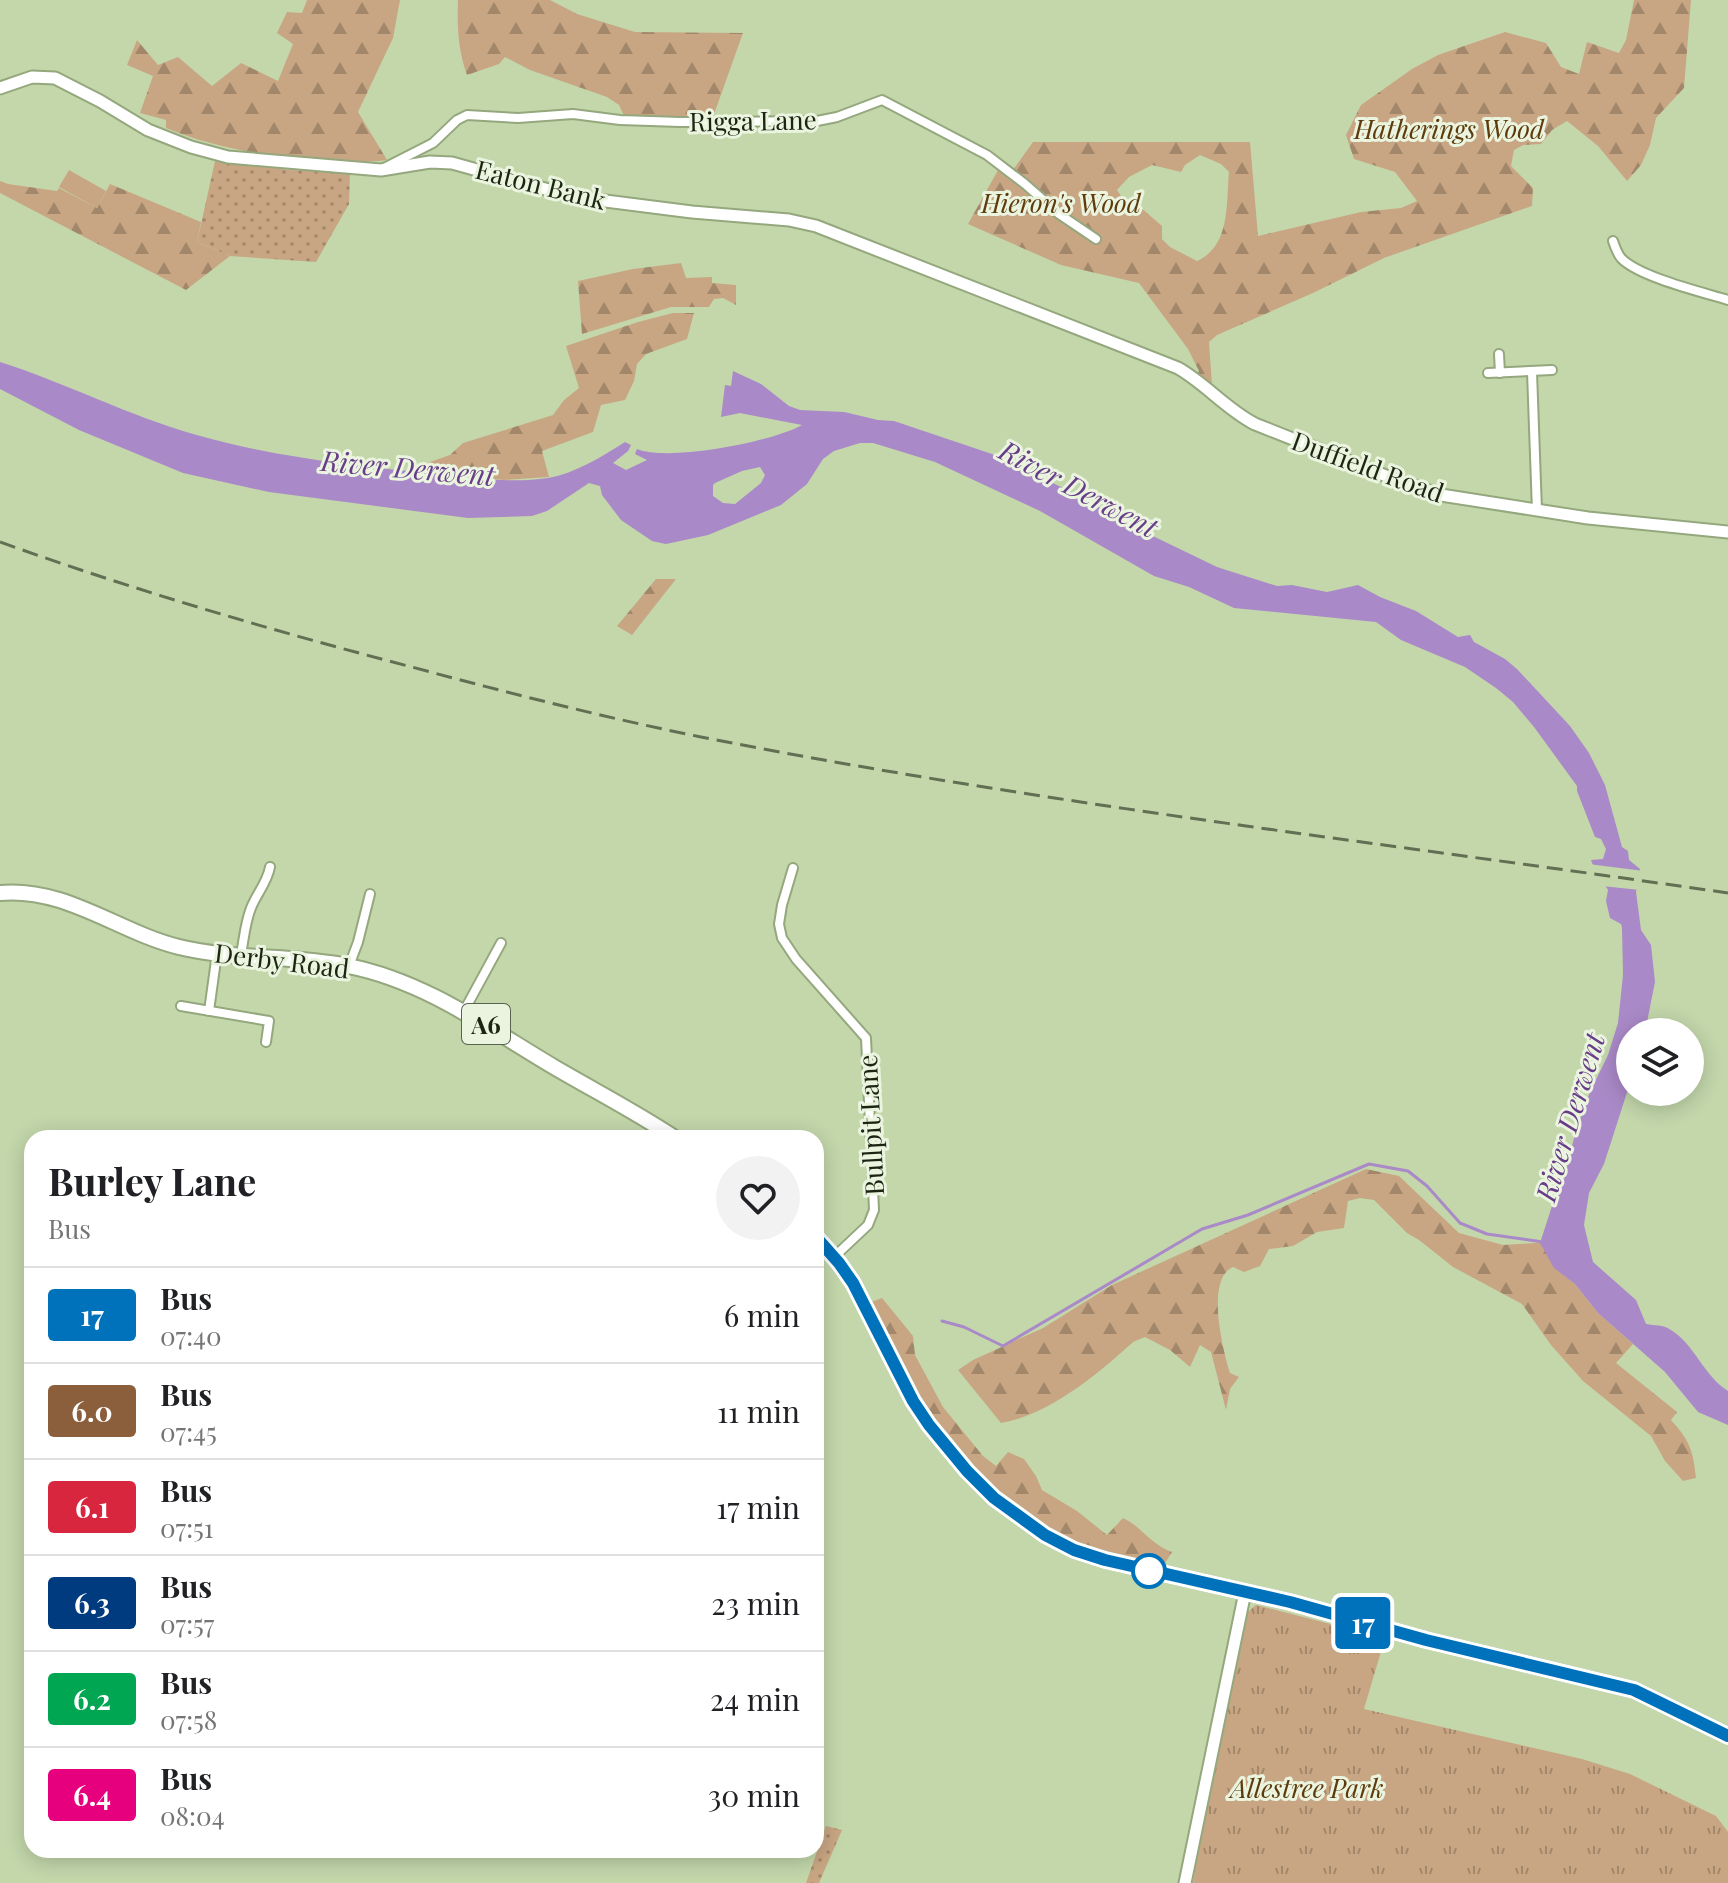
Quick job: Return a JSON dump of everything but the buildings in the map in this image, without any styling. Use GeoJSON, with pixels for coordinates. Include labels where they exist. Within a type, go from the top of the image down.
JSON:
{"type":"FeatureCollection","features":[{"type":"Feature","properties":{"kind":"highway","name":"Derby Road"},"geometry":{"type":"LineString","coordinates":[[0,893],[36,894],[64,901],[166,943],[217,953],[297,958],[349,966],[400,982],[464,1011],[662,1130]]}},
{"type":"Feature","properties":{"kind":"highway"},"geometry":{"type":"LineString","coordinates":[[824,1246],[859,1294],[921,1413],[967,1471],[1006,1509],[1045,1535],[1090,1556],[1634,1690],[1728,1736]]}},
{"type":"Feature","properties":{"kind":"street","name":"Eaton Bank"},"geometry":{"type":"LineString","coordinates":[[0,88],[32,77],[50,77],[100,101],[148,130],[205,152],[266,162],[381,170],[430,162],[452,163],[574,197],[789,220],[816,226],[1127,347]]}},
{"type":"Feature","properties":{"kind":"street","name":"Rigga Lane"},"geometry":{"type":"LineString","coordinates":[[381,170],[433,143],[457,120],[467,115],[518,118],[573,114],[620,120],[692,122],[817,121],[882,100],[987,155],[1059,214],[1096,239]]}},
{"type":"Feature","properties":{"kind":"street"},"geometry":{"type":"LineString","coordinates":[[1613,241],[1618,256],[1631,266],[1688,289],[1728,300]]}},
{"type":"Feature","properties":{"kind":"street","name":"Duffield Road"},"geometry":{"type":"LineString","coordinates":[[1127,347],[1190,375],[1231,410],[1255,424],[1441,495],[1537,511],[1728,532]]}},
{"type":"Feature","properties":{"kind":"street"},"geometry":{"type":"LineString","coordinates":[[1499,354],[1500,373]]}},
{"type":"Feature","properties":{"kind":"street"},"geometry":{"type":"LineString","coordinates":[[1488,373],[1552,370]]}},
{"type":"Feature","properties":{"kind":"street"},"geometry":{"type":"LineString","coordinates":[[1532,372],[1537,511]]}},
{"type":"Feature","properties":{"kind":"street"},"geometry":{"type":"LineString","coordinates":[[241,954],[249,914],[258,892],[267,882],[270,867]]}},
{"type":"Feature","properties":{"kind":"street","name":"Bullpit Lane"},"geometry":{"type":"LineString","coordinates":[[793,868],[779,924],[782,938],[796,959],[866,1038],[874,1210],[868,1225],[834,1257]]}},
{"type":"Feature","properties":{"kind":"street"},"geometry":{"type":"LineString","coordinates":[[349,966],[370,894]]}},
{"type":"Feature","properties":{"kind":"street"},"geometry":{"type":"LineString","coordinates":[[464,1011],[501,943]]}},
{"type":"Feature","properties":{"kind":"street"},"geometry":{"type":"LineString","coordinates":[[209,1011],[217,953]]}},
{"type":"Feature","properties":{"kind":"street"},"geometry":{"type":"LineString","coordinates":[[181,1006],[269,1021],[266,1042]]}},
{"type":"Feature","properties":{"kind":"street"},"geometry":{"type":"LineString","coordinates":[[1185,1883],[1245,1592]]}},
{"type":"Feature","properties":{"kind":"green space"},"geometry":{"type":"Polygon","coordinates":[[[307,0],[400,0],[393,38],[358,112],[387,160],[324,160],[244,151],[185,135],[166,128],[166,120],[140,113],[153,76],[127,65],[137,40],[158,65],[178,57],[212,86],[241,63],[278,81],[293,44],[277,33],[287,12],[302,13],[307,0]]]}},
{"type":"Feature","properties":{"kind":"green space"},"geometry":{"type":"Polygon","coordinates":[[[458,0],[550,0],[577,14],[635,32],[743,33],[713,117],[624,116],[619,105],[607,97],[530,70],[505,57],[499,64],[467,75],[459,38],[458,0]]]}},
{"type":"Feature","properties":{"kind":"green space"},"geometry":{"type":"Polygon","coordinates":[[[1634,0],[1691,0],[1684,88],[1656,118],[1650,145],[1641,165],[1627,181],[1598,146],[1567,121],[1552,130],[1541,144],[1523,145],[1514,150],[1511,166],[1533,188],[1532,206],[1384,258],[1217,335],[1209,342],[1212,385],[1197,375],[1199,371],[1188,349],[1139,283],[1061,265],[968,224],[1002,163],[1013,170],[1033,142],[1250,142],[1258,236],[1361,212],[1401,208],[1417,201],[1395,172],[1354,159],[1346,135],[1361,105],[1412,69],[1438,55],[1505,32],[1546,43],[1561,67],[1579,74],[1587,42],[1619,53],[1626,40],[1634,0]],[[1200,155],[1185,165],[1181,172],[1152,165],[1129,177],[1117,190],[1131,211],[1139,206],[1162,226],[1162,239],[1170,247],[1197,261],[1216,245],[1225,222],[1229,172],[1221,164],[1200,155]]]}},
{"type":"Feature","properties":{"kind":"green space"},"geometry":{"type":"Polygon","coordinates":[[[215,161],[350,173],[349,204],[316,262],[230,256],[197,242],[215,161]]]}},
{"type":"Feature","properties":{"kind":"green space"},"geometry":{"type":"Polygon","coordinates":[[[69,170],[106,191],[97,208],[59,187],[69,170]]]}},
{"type":"Feature","properties":{"kind":"green space"},"geometry":{"type":"Polygon","coordinates":[[[0,181],[57,191],[59,188],[97,208],[110,184],[201,222],[197,242],[230,256],[186,290],[0,193],[0,181]]]}},
{"type":"Feature","properties":{"kind":"green space"},"geometry":{"type":"Polygon","coordinates":[[[681,263],[686,278],[712,277],[712,283],[736,285],[736,305],[723,298],[714,299],[709,307],[671,307],[582,334],[578,281],[681,263]]]}},
{"type":"Feature","properties":{"kind":"green space"},"geometry":{"type":"Polygon","coordinates":[[[673,313],[694,313],[687,339],[646,354],[637,364],[634,381],[625,400],[601,405],[593,432],[542,451],[549,477],[504,480],[430,474],[430,462],[450,455],[463,443],[553,415],[564,400],[579,388],[566,346],[673,313]]]}},
{"type":"Feature","properties":{"kind":"green space"},"geometry":{"type":"Polygon","coordinates":[[[656,579],[676,579],[632,635],[617,626],[656,579]]]}},
{"type":"Feature","properties":{"kind":"green space"},"geometry":{"type":"Polygon","coordinates":[[[1366,1169],[1399,1176],[1459,1233],[1503,1245],[1550,1242],[1555,1268],[1575,1284],[1598,1313],[1633,1344],[1616,1363],[1677,1412],[1671,1420],[1690,1446],[1696,1478],[1683,1481],[1665,1461],[1651,1436],[1583,1381],[1551,1345],[1522,1304],[1453,1267],[1407,1233],[1374,1200],[1360,1198],[1348,1201],[1344,1228],[1317,1232],[1293,1246],[1269,1249],[1260,1266],[1244,1272],[1233,1267],[1225,1274],[1218,1300],[1220,1333],[1230,1373],[1239,1377],[1230,1389],[1226,1410],[1211,1352],[1200,1345],[1190,1367],[1170,1350],[1145,1337],[1133,1342],[1072,1392],[1019,1419],[1001,1423],[958,1370],[1043,1328],[1112,1285],[1366,1169]]]}},
{"type":"Feature","properties":{"kind":"green space"},"geometry":{"type":"Polygon","coordinates":[[[882,1298],[913,1336],[915,1355],[943,1407],[983,1456],[996,1466],[1008,1452],[1024,1459],[1042,1490],[1077,1511],[1107,1535],[1123,1518],[1129,1521],[1158,1545],[1172,1552],[1165,1563],[1099,1550],[1073,1540],[1024,1512],[981,1475],[943,1433],[912,1384],[871,1302],[882,1298]]]}},
{"type":"Feature","properties":{"kind":"green space","name":"Allestree Park"},"geometry":{"type":"Polygon","coordinates":[[[1256,1605],[1385,1638],[1364,1709],[1582,1759],[1630,1774],[1716,1816],[1728,1832],[1728,1883],[1193,1883],[1214,1754],[1244,1615],[1256,1605]]]}},
{"type":"Feature","properties":{"kind":"green space"},"geometry":{"type":"Polygon","coordinates":[[[826,1826],[842,1830],[819,1883],[806,1883],[815,1858],[824,1858],[826,1826]]]}},
{"type":"Feature","properties":{"kind":"shaded area"},"geometry":{"type":"Polygon","coordinates":[[[0,362],[144,418],[222,442],[338,463],[518,480],[548,478],[568,472],[625,442],[631,445],[628,451],[613,463],[626,470],[647,460],[635,454],[637,449],[695,452],[768,438],[802,425],[740,413],[721,417],[725,385],[731,386],[733,371],[761,384],[789,406],[800,410],[844,412],[894,421],[992,454],[1217,567],[1277,586],[1292,585],[1327,592],[1358,585],[1416,611],[1458,637],[1470,635],[1474,642],[1505,659],[1570,726],[1589,753],[1605,785],[1622,847],[1628,851],[1629,860],[1640,869],[1636,892],[1641,930],[1651,945],[1655,982],[1648,1018],[1619,1018],[1623,975],[1622,928],[1621,924],[1610,918],[1606,901],[1608,890],[1591,860],[1603,859],[1606,849],[1601,839],[1595,837],[1577,786],[1534,727],[1513,702],[1496,688],[1465,667],[1401,640],[1376,622],[1234,608],[1189,587],[1154,576],[1040,511],[935,462],[873,443],[860,443],[834,451],[823,459],[807,484],[781,505],[708,535],[666,544],[652,541],[621,520],[602,495],[600,486],[589,483],[547,511],[532,516],[468,518],[269,492],[183,473],[79,430],[0,389],[0,362]],[[760,467],[742,471],[715,483],[713,496],[723,503],[735,504],[761,483],[765,475],[760,467]]]}},
{"type":"Feature","properties":{"kind":"shaded area"},"geometry":{"type":"Polygon","coordinates":[[[1616,1029],[1616,1106],[1623,1106],[1604,1164],[1589,1193],[1584,1225],[1593,1262],[1636,1300],[1646,1324],[1665,1327],[1679,1336],[1712,1377],[1728,1391],[1728,1425],[1698,1412],[1665,1372],[1598,1313],[1575,1284],[1554,1268],[1540,1243],[1562,1187],[1576,1130],[1616,1029]]]}},
{"type":"Feature","properties":{"kind":"pier"},"geometry":{"type":"Polygon","coordinates":[[[1588,864],[1644,871],[1640,890],[1602,886],[1588,864]]]}},
{"type":"Feature","properties":{"kind":"waterway"},"geometry":{"type":"LineString","coordinates":[[942,1321],[964,1327],[1003,1346],[1202,1229],[1248,1215],[1369,1164],[1408,1171],[1427,1186],[1460,1223],[1487,1234],[1543,1242]]}},
{"type":"Feature","properties":{"kind":"railway"},"geometry":{"type":"LineString","coordinates":[[0,542],[152,593],[305,638],[554,704],[701,737],[1085,803],[1728,893]]}},
{"type":"Feature","properties":{"kind":"bus line","name":"17"},"geometry":{"type":"LineString","coordinates":[[824,1244],[853,1283],[913,1401],[929,1425],[994,1498],[1045,1535],[1074,1550],[1143,1570],[1290,1602],[1426,1640],[1634,1690],[1728,1736]]}},
{"type":"Feature","properties":{"kind":"park label","name":"Hatherings Wood"},"geometry":{"type":"Point","coordinates":[1449,128]}},
{"type":"Feature","properties":{"kind":"park label","name":"Hieron's Wood"},"geometry":{"type":"Point","coordinates":[1061,202]}},
{"type":"Feature","properties":{"kind":"water label","name":"River Derwent"},"geometry":{"type":"Point","coordinates":[408,467]}},
{"type":"Feature","properties":{"kind":"water label","name":"River Derwent"},"geometry":{"type":"Point","coordinates":[1079,488]}},
{"type":"Feature","properties":{"kind":"water label","name":"River Derwent"},"geometry":{"type":"Point","coordinates":[1569,1117]}}]}
